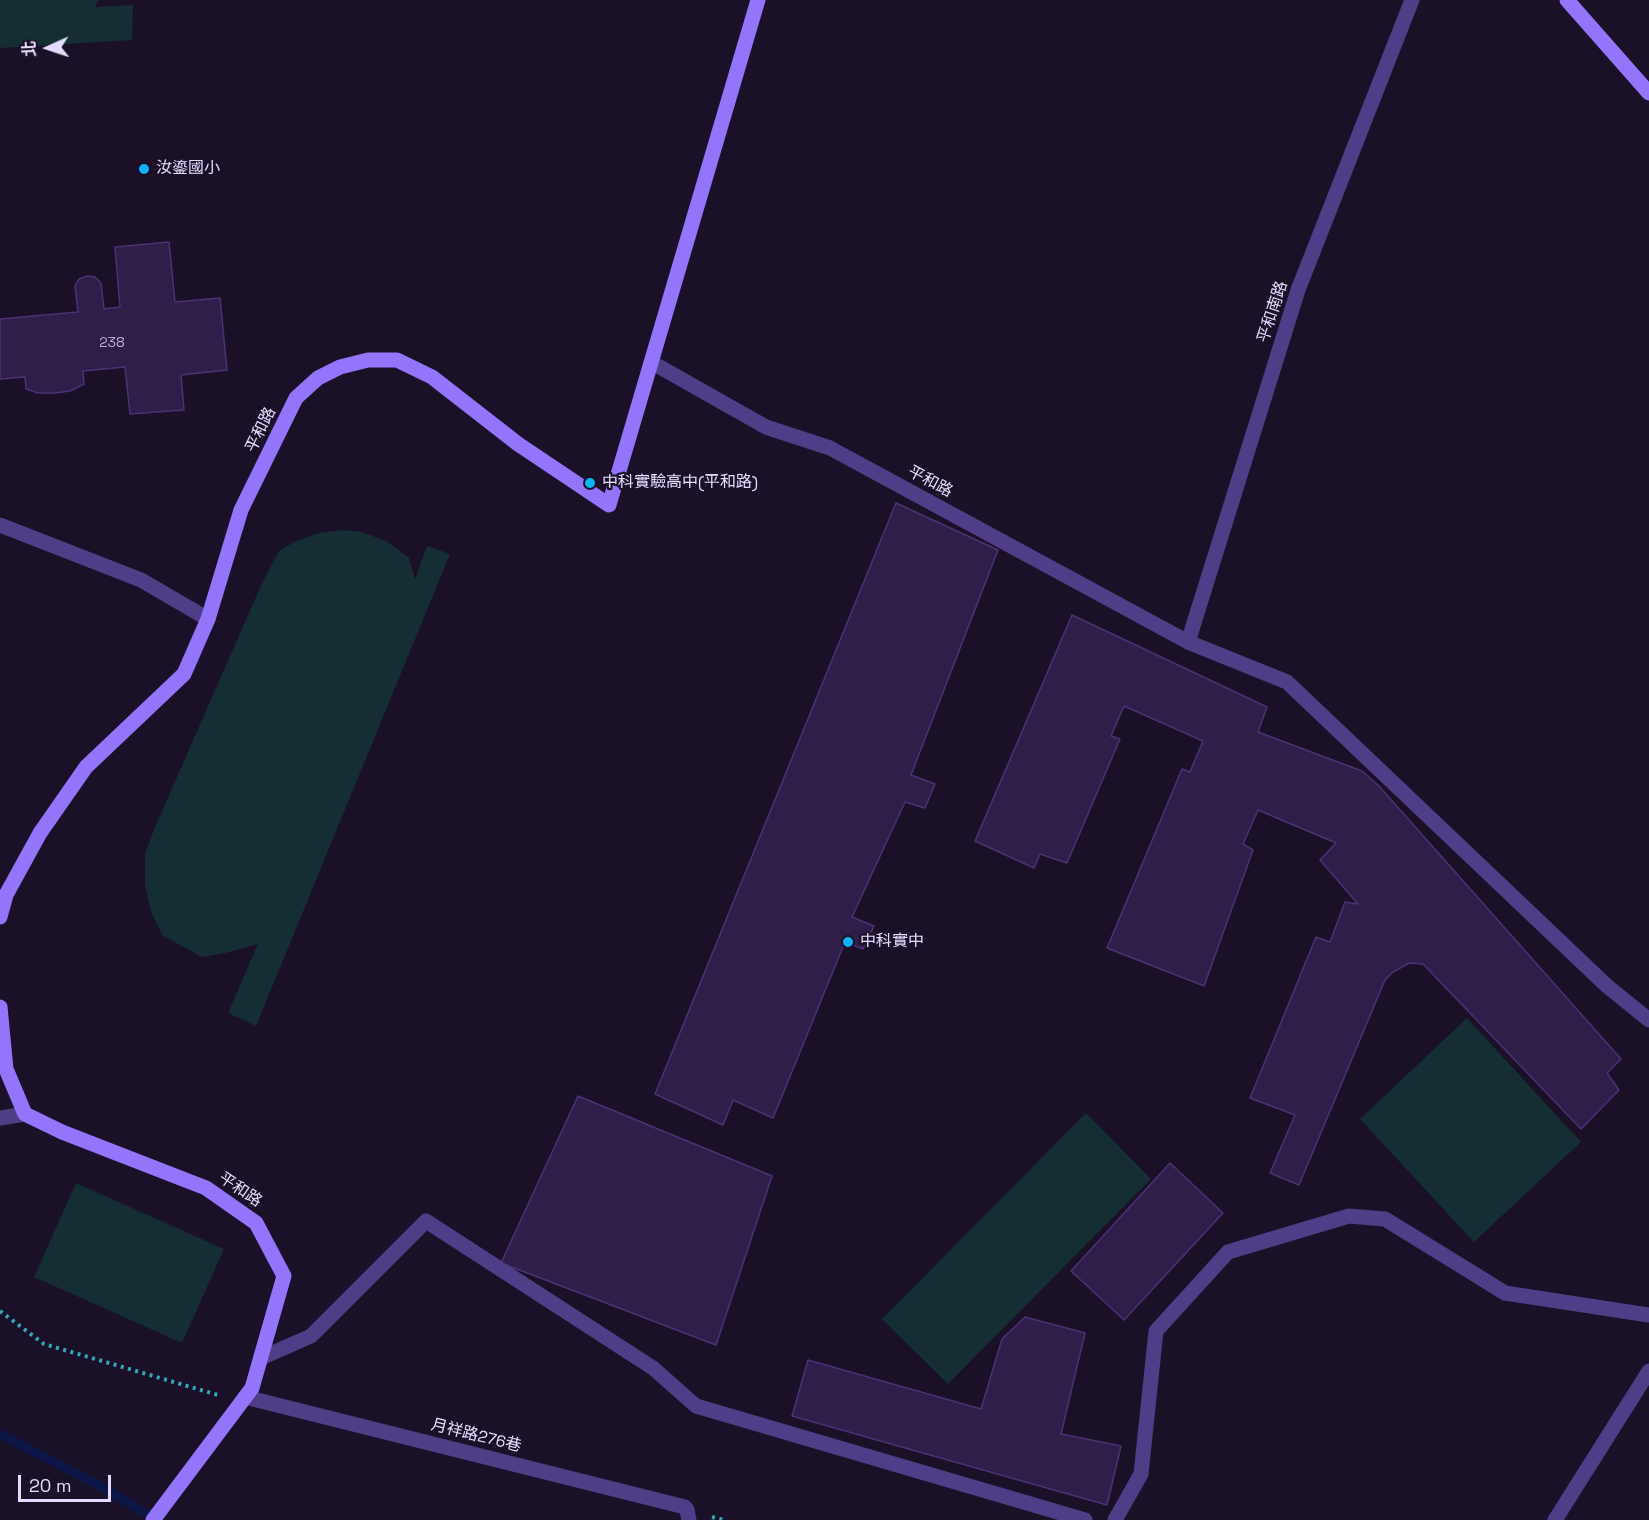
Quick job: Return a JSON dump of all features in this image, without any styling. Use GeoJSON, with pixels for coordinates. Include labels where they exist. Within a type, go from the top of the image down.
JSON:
{"type":"FeatureCollection","features":[{"type":"Feature","properties":{"kind":"street","name":"平和路"},"geometry":{"type":"LineString","coordinates":[[0,917],[6,895],[40,833],[86,766],[184,674],[208,620],[241,510],[296,398],[318,378],[340,367],[368,360],[397,360],[432,377],[518,444],[609,505],[758,0]]}},
{"type":"Feature","properties":{"kind":"street","name":"平和南路"},"geometry":{"type":"LineString","coordinates":[[1188,642],[1298,290],[1412,0]]}},
{"type":"Feature","properties":{"kind":"street"},"geometry":{"type":"LineString","coordinates":[[1567,0],[1649,93]]}},
{"type":"Feature","properties":{"kind":"street","name":"平和路"},"geometry":{"type":"LineString","coordinates":[[651,362],[766,427],[830,448],[1188,642],[1287,682],[1607,986],[1649,1020]]}},
{"type":"Feature","properties":{"kind":"street"},"geometry":{"type":"LineString","coordinates":[[0,525],[141,580],[208,620]]}},
{"type":"Feature","properties":{"kind":"street"},"geometry":{"type":"LineString","coordinates":[[0,1007],[6,1070],[25,1114],[0,1118]]}},
{"type":"Feature","properties":{"kind":"street","name":"平和路"},"geometry":{"type":"LineString","coordinates":[[25,1114],[62,1132],[206,1188],[256,1222],[284,1276],[252,1388],[158,1514]]}},
{"type":"Feature","properties":{"kind":"street"},"geometry":{"type":"LineString","coordinates":[[1115,1520],[1141,1474],[1156,1331],[1228,1252],[1349,1216],[1385,1219],[1506,1293],[1649,1315]]}},
{"type":"Feature","properties":{"kind":"street"},"geometry":{"type":"LineString","coordinates":[[261,1358],[311,1336],[426,1221],[653,1368],[696,1406],[1085,1520]]}},
{"type":"Feature","properties":{"kind":"street"},"geometry":{"type":"LineString","coordinates":[[1555,1520],[1649,1371]]}},
{"type":"Feature","properties":{"kind":"street","name":"月祥路276巷"},"geometry":{"type":"LineString","coordinates":[[245,1397],[675,1504],[686,1507],[688,1515]]}},
{"type":"Feature","properties":{"kind":"green space"},"geometry":{"type":"Polygon","coordinates":[[[0,0],[99,0],[95,7],[133,5],[132,40],[0,48],[0,0]]]}},
{"type":"Feature","properties":{"kind":"green space"},"geometry":{"type":"Polygon","coordinates":[[[343,530],[362,532],[386,541],[409,558],[415,579],[427,546],[450,554],[256,1026],[228,1013],[258,944],[202,957],[162,935],[151,911],[145,884],[145,854],[263,581],[279,551],[296,541],[319,533],[343,530]]]}},
{"type":"Feature","properties":{"kind":"green space"},"geometry":{"type":"Polygon","coordinates":[[[1467,1018],[1581,1142],[1474,1242],[1360,1119],[1467,1018]]]}},
{"type":"Feature","properties":{"kind":"green space"},"geometry":{"type":"Polygon","coordinates":[[[1086,1113],[1151,1179],[948,1384],[882,1319],[1086,1113]]]}},
{"type":"Feature","properties":{"kind":"green space"},"geometry":{"type":"Polygon","coordinates":[[[76,1183],[224,1249],[182,1343],[34,1277],[76,1183]]]}},
{"type":"Feature","properties":{"kind":"building"},"geometry":{"type":"Polygon","coordinates":[[[169,242],[175,302],[220,298],[227,370],[181,375],[184,410],[130,414],[125,367],[83,371],[84,384],[70,391],[55,393],[38,393],[26,389],[25,377],[0,379],[0,319],[78,312],[75,286],[79,279],[87,276],[95,277],[101,283],[104,309],[120,307],[115,247],[169,242]]]}},
{"type":"Feature","properties":{"kind":"building"},"geometry":{"type":"Polygon","coordinates":[[[896,503],[998,550],[911,775],[935,784],[925,808],[905,802],[852,917],[874,926],[863,949],[845,942],[773,1118],[733,1100],[723,1125],[655,1094],[896,503]]]}},
{"type":"Feature","properties":{"kind":"building"},"geometry":{"type":"Polygon","coordinates":[[[1072,615],[1267,707],[1258,732],[1362,771],[1378,785],[1621,1059],[1607,1073],[1619,1090],[1581,1129],[1423,964],[1409,963],[1393,972],[1385,980],[1299,1185],[1270,1173],[1295,1115],[1250,1098],[1316,937],[1330,942],[1345,902],[1358,904],[1320,860],[1336,843],[1258,810],[1243,844],[1253,850],[1204,986],[1107,948],[1182,769],[1190,772],[1203,741],[1124,706],[1111,736],[1120,739],[1067,863],[1040,854],[1034,868],[975,841],[1072,615]]]}},
{"type":"Feature","properties":{"kind":"building"},"geometry":{"type":"Polygon","coordinates":[[[578,1096],[772,1176],[716,1345],[501,1263],[578,1096]]]}},
{"type":"Feature","properties":{"kind":"building"},"geometry":{"type":"Polygon","coordinates":[[[1170,1163],[1223,1213],[1124,1320],[1071,1271],[1170,1163]]]}},
{"type":"Feature","properties":{"kind":"building"},"geometry":{"type":"Polygon","coordinates":[[[1025,1317],[1085,1333],[1061,1434],[1121,1446],[1107,1505],[792,1416],[808,1360],[981,1409],[1002,1339],[1025,1317]]]}},
{"type":"Feature","properties":{"kind":"waterway"},"geometry":{"type":"LineString","coordinates":[[0,1434],[104,1488],[157,1520]]}},
{"type":"Feature","properties":{"kind":"place","name":"汝鎏國小"},"geometry":{"type":"Point","coordinates":[144,169]}},
{"type":"Feature","properties":{"kind":"place","name":"中科實驗高中(平和路)"},"geometry":{"type":"Point","coordinates":[590,483]}},
{"type":"Feature","properties":{"kind":"place","name":"中科實中"},"geometry":{"type":"Point","coordinates":[848,942]}}]}
